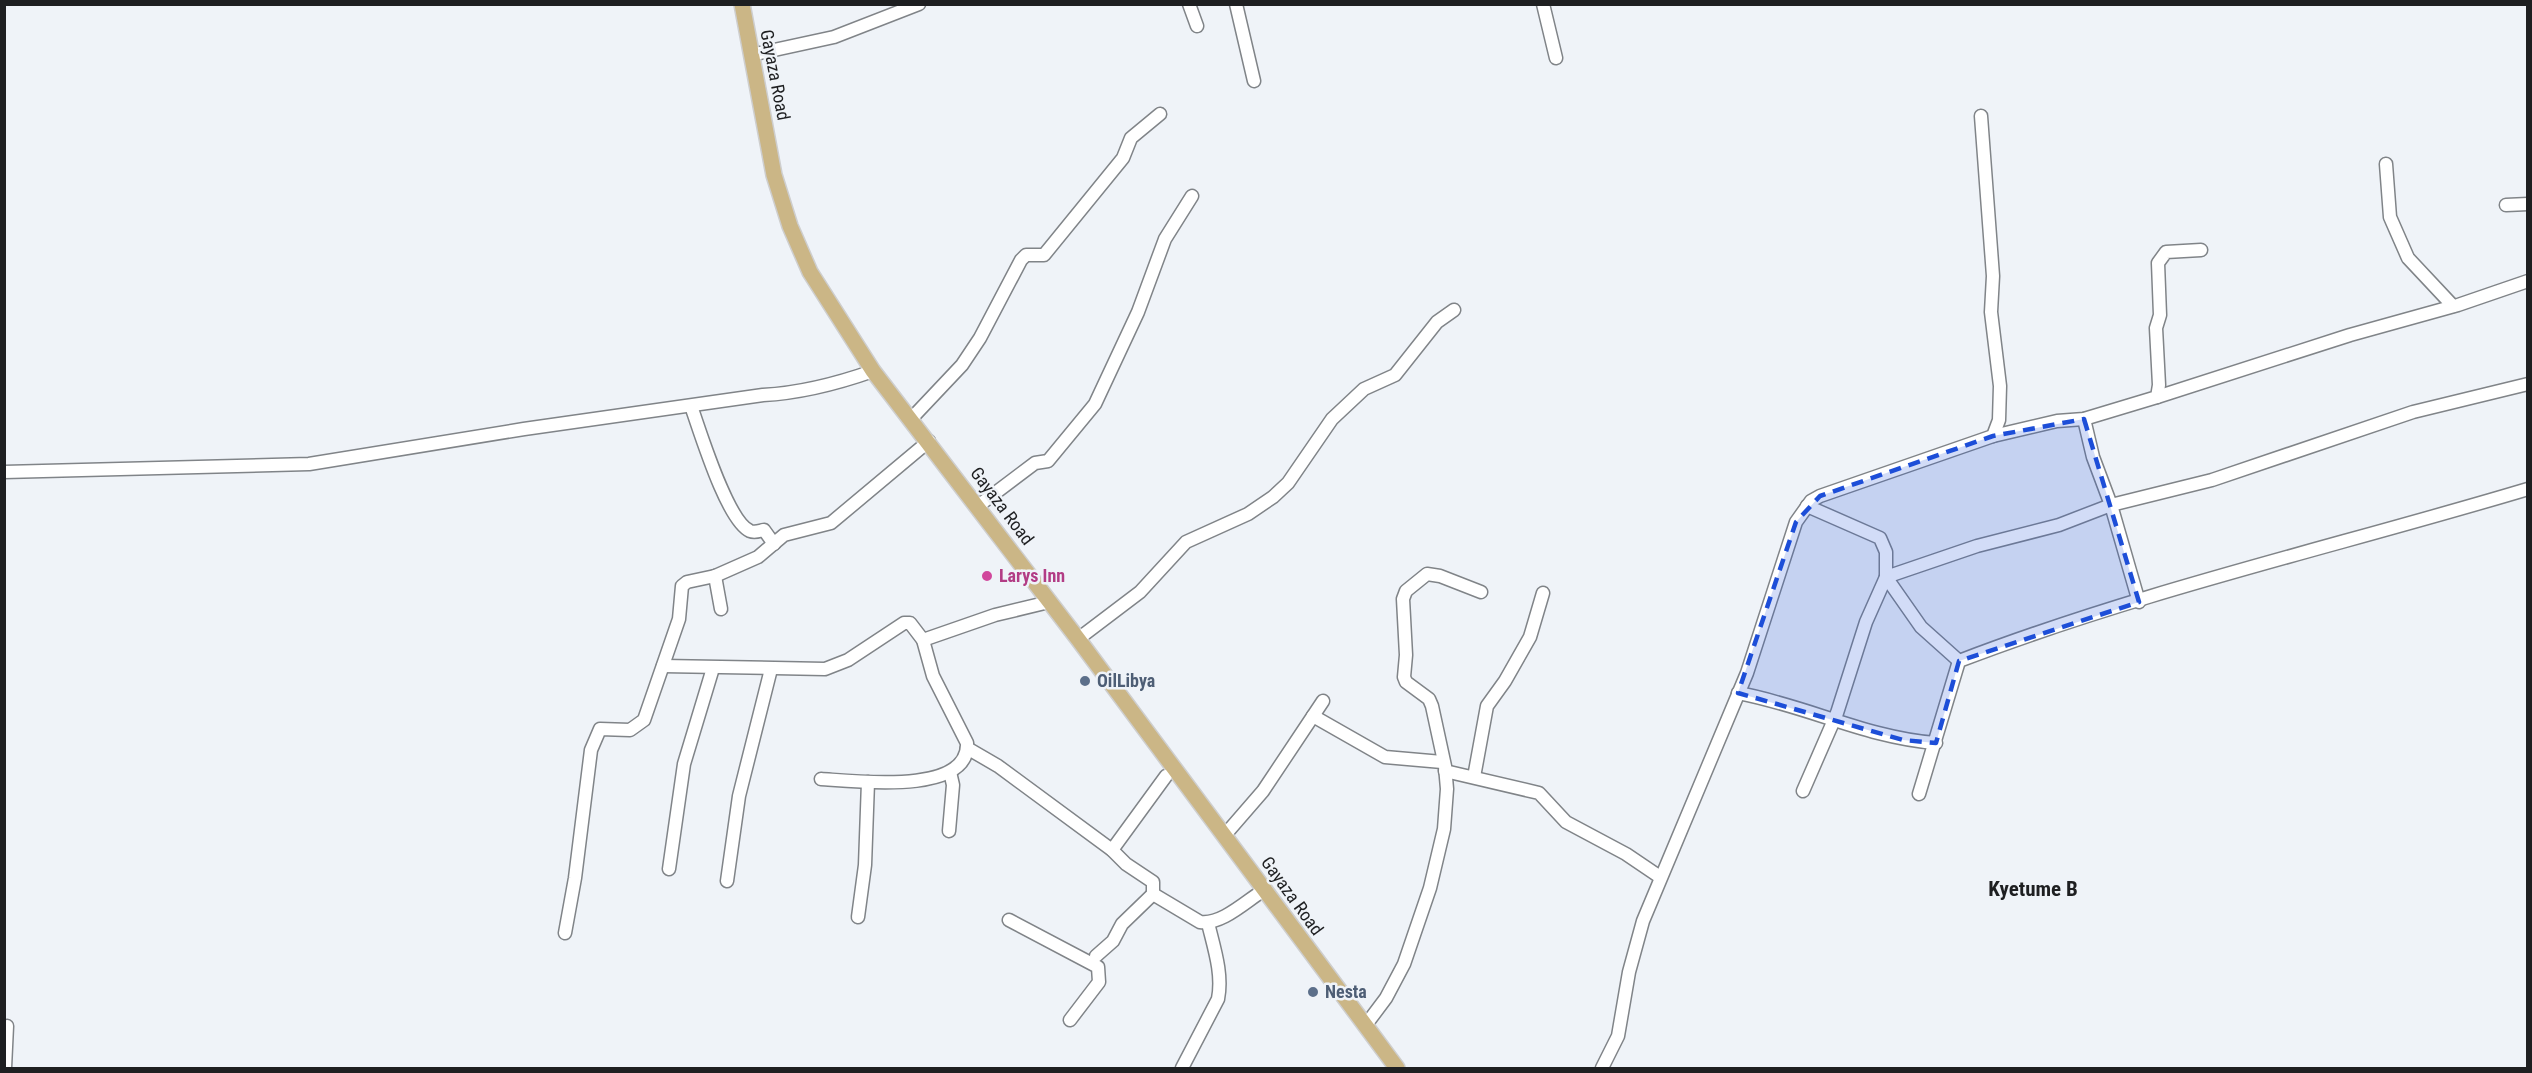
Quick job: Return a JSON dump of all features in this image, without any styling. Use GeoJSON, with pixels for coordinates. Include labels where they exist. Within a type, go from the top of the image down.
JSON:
{"type":"FeatureCollection","features":[{"type":"Feature","properties":{"kind":"main road","name":"Gayaza Road"},"geometry":{"type":"LineString","coordinates":[[742,4],[774,175],[790,226],[810,272],[873,371],[929,441],[1078,639],[1397,1068]]}},
{"type":"Feature","properties":{"kind":"street"},"geometry":{"type":"LineString","coordinates":[[751,56],[834,37],[919,4]]}},
{"type":"Feature","properties":{"kind":"street"},"geometry":{"type":"LineString","coordinates":[[1189,4],[1197,26]]}},
{"type":"Feature","properties":{"kind":"street"},"geometry":{"type":"LineString","coordinates":[[1236,4],[1254,81]]}},
{"type":"Feature","properties":{"kind":"street"},"geometry":{"type":"LineString","coordinates":[[1544,4],[1556,58]]}},
{"type":"Feature","properties":{"kind":"street"},"geometry":{"type":"LineString","coordinates":[[911,419],[962,365],[1021,260],[1026,255],[1044,255],[1123,158],[1131,138],[1160,114]]}},
{"type":"Feature","properties":{"kind":"street"},"geometry":{"type":"LineString","coordinates":[[1981,116],[1993,276],[1991,312],[2000,386],[1999,420],[1993,436]]}},
{"type":"Feature","properties":{"kind":"street"},"geometry":{"type":"LineString","coordinates":[[2386,164],[2390,217],[2408,258],[2453,306]]}},
{"type":"Feature","properties":{"kind":"street"},"geometry":{"type":"LineString","coordinates":[[978,507],[1035,463],[1048,461],[1095,404],[1138,312],[1165,239],[1192,196]]}},
{"type":"Feature","properties":{"kind":"street"},"geometry":{"type":"LineString","coordinates":[[2506,205],[2528,204]]}},
{"type":"Feature","properties":{"kind":"street"},"geometry":{"type":"LineString","coordinates":[[2157,397],[2159,385],[2156,328],[2160,315],[2158,263],[2166,252],[2201,250]]}},
{"type":"Feature","properties":{"kind":"street"},"geometry":{"type":"LineString","coordinates":[[1602,1068],[1618,1036],[1636,944],[1660,877],[1761,634],[1773,588],[1796,522],[1808,506],[1820,496],[1993,436],[2057,421],[2084,419],[2528,281]]}},
{"type":"Feature","properties":{"kind":"street"},"geometry":{"type":"LineString","coordinates":[[1078,639],[1140,592],[1186,542],[1199,534],[1248,514],[1273,497],[1288,483],[1332,419],[1364,389],[1395,375],[1437,322],[1454,310]]}},
{"type":"Feature","properties":{"kind":"street"},"geometry":{"type":"LineString","coordinates":[[4,472],[309,464],[524,429],[796,393],[831,386],[873,371]]}},
{"type":"Feature","properties":{"kind":"street"},"geometry":{"type":"LineString","coordinates":[[1886,577],[1977,546],[2059,525],[2111,505],[2212,480],[2413,412],[2528,384]]}},
{"type":"Feature","properties":{"kind":"street"},"geometry":{"type":"LineString","coordinates":[[691,406],[723,495],[745,527],[755,532],[764,531],[774,544]]}},
{"type":"Feature","properties":{"kind":"street"},"geometry":{"type":"LineString","coordinates":[[2084,419],[2093,457],[2111,505],[2139,602]]}},
{"type":"Feature","properties":{"kind":"street"},"geometry":{"type":"LineString","coordinates":[[565,933],[591,750],[597,732],[606,728],[630,730],[638,726],[648,712],[679,619],[682,586],[687,582],[715,576],[758,557],[784,535],[831,523],[929,441]]}},
{"type":"Feature","properties":{"kind":"street"},"geometry":{"type":"LineString","coordinates":[[1959,661],[2002,644],[2139,602],[2528,489]]}},
{"type":"Feature","properties":{"kind":"street"},"geometry":{"type":"LineString","coordinates":[[1803,791],[1833,721],[1866,622],[1886,577],[1886,552],[1880,538],[1808,506]]}},
{"type":"Feature","properties":{"kind":"street"},"geometry":{"type":"LineString","coordinates":[[1365,1026],[1398,979],[1430,888],[1444,829],[1444,766],[1432,706],[1429,699],[1406,682],[1404,677],[1406,655],[1403,599],[1406,591],[1427,574],[1440,576],[1481,592]]}},
{"type":"Feature","properties":{"kind":"street"},"geometry":{"type":"LineString","coordinates":[[715,576],[721,609]]}},
{"type":"Feature","properties":{"kind":"street"},"geometry":{"type":"LineString","coordinates":[[1886,577],[1921,627],[1959,661]]}},
{"type":"Feature","properties":{"kind":"street"},"geometry":{"type":"LineString","coordinates":[[1473,777],[1487,706],[1502,687],[1530,638],[1543,593]]}},
{"type":"Feature","properties":{"kind":"street"},"geometry":{"type":"LineString","coordinates":[[923,640],[995,615],[1049,602]]}},
{"type":"Feature","properties":{"kind":"street"},"geometry":{"type":"LineString","coordinates":[[663,666],[825,669],[848,660],[906,622],[916,628],[923,640],[933,676],[963,735],[967,748],[962,759],[950,772],[924,781],[868,782],[821,779]]}},
{"type":"Feature","properties":{"kind":"street"},"geometry":{"type":"LineString","coordinates":[[1919,794],[1959,661]]}},
{"type":"Feature","properties":{"kind":"street"},"geometry":{"type":"LineString","coordinates":[[669,869],[684,764],[713,668]]}},
{"type":"Feature","properties":{"kind":"street"},"geometry":{"type":"LineString","coordinates":[[727,881],[739,796],[771,669]]}},
{"type":"Feature","properties":{"kind":"street"},"geometry":{"type":"LineString","coordinates":[[1738,693],[1764,698],[1903,741],[1936,743]]}},
{"type":"Feature","properties":{"kind":"street"},"geometry":{"type":"LineString","coordinates":[[1224,836],[1263,791],[1323,701]]}},
{"type":"Feature","properties":{"kind":"street"},"geometry":{"type":"LineString","coordinates":[[1313,716],[1385,757],[1444,766],[1473,777],[1539,793],[1566,822],[1626,854],[1660,877]]}},
{"type":"Feature","properties":{"kind":"street"},"geometry":{"type":"LineString","coordinates":[[967,748],[998,766],[1153,882],[1153,894],[1122,924],[1113,941],[1096,956]]}},
{"type":"Feature","properties":{"kind":"street"},"geometry":{"type":"LineString","coordinates":[[949,831],[953,784],[950,772]]}},
{"type":"Feature","properties":{"kind":"street"},"geometry":{"type":"LineString","coordinates":[[1112,850],[1166,776]]}},
{"type":"Feature","properties":{"kind":"street"},"geometry":{"type":"LineString","coordinates":[[858,917],[865,865],[868,782]]}},
{"type":"Feature","properties":{"kind":"street"},"geometry":{"type":"LineString","coordinates":[[1153,894],[1194,919],[1208,923],[1221,918],[1264,890]]}},
{"type":"Feature","properties":{"kind":"street"},"geometry":{"type":"LineString","coordinates":[[1010,920],[1098,967],[1099,982],[1070,1020]]}},
{"type":"Feature","properties":{"kind":"street"},"geometry":{"type":"LineString","coordinates":[[1182,1068],[1220,991],[1219,970],[1208,923]]}},
{"type":"Feature","properties":{"kind":"street"},"geometry":{"type":"LineString","coordinates":[[5,1068],[7,1026]]}},
{"type":"Feature","properties":{"kind":"highlighted area"},"geometry":{"type":"Polygon","coordinates":[[[2084,419],[2139,602],[1959,661],[1936,743],[1903,740],[1738,693],[1796,522],[1820,496],[1993,436],[2084,419]]]}},
{"type":"Feature","properties":{"kind":"place","name":"Larys Inn"},"geometry":{"type":"Point","coordinates":[987,576]}},
{"type":"Feature","properties":{"kind":"place","name":"OilLibya"},"geometry":{"type":"Point","coordinates":[1085,681]}},
{"type":"Feature","properties":{"kind":"place","name":"Nesta"},"geometry":{"type":"Point","coordinates":[1313,992]}},
{"type":"Feature","properties":{"kind":"district","name":"Kyetume B"},"geometry":{"type":"Point","coordinates":[2033,889]}}]}
